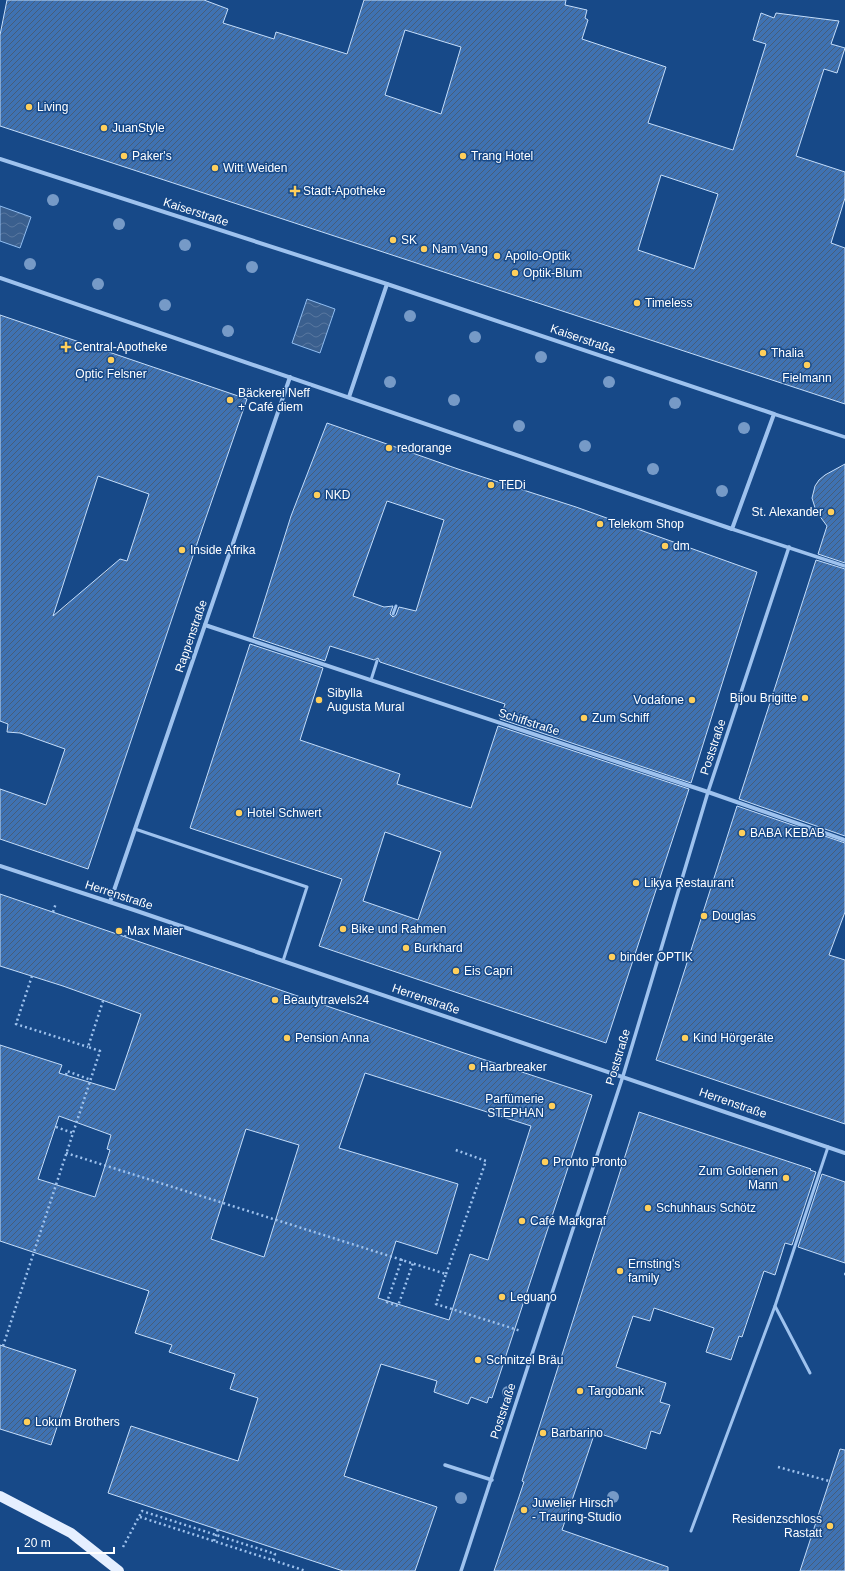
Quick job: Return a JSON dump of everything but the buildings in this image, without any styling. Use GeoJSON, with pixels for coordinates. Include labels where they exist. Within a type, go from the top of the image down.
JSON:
{"type":"FeatureCollection","features":[{"type":"Feature","properties":{"kind":"main road"},"geometry":{"type":"LineString","coordinates":[[0,1496],[71,1533],[116,1568]]}},
{"type":"Feature","properties":{"kind":"street","name":"Kaiserstraße"},"geometry":{"type":"LineString","coordinates":[[0,159],[387,284],[845,437]]}},
{"type":"Feature","properties":{"kind":"street"},"geometry":{"type":"LineString","coordinates":[[0,278],[845,566]]}},
{"type":"Feature","properties":{"kind":"street"},"geometry":{"type":"LineString","coordinates":[[349,397],[387,284]]}},
{"type":"Feature","properties":{"kind":"street","name":"Rappenstraße"},"geometry":{"type":"LineString","coordinates":[[110,902],[290,377]]}},
{"type":"Feature","properties":{"kind":"street"},"geometry":{"type":"LineString","coordinates":[[732,528],[774,414]]}},
{"type":"Feature","properties":{"kind":"street","name":"Poststraße"},"geometry":{"type":"LineString","coordinates":[[461,1571],[623,1076],[708,792],[788,547]]}},
{"type":"Feature","properties":{"kind":"street","name":"Schiffstraße"},"geometry":{"type":"LineString","coordinates":[[205,625],[708,792],[845,840]]}},
{"type":"Feature","properties":{"kind":"street","name":"Herrenstraße"},"geometry":{"type":"LineString","coordinates":[[0,866],[623,1076],[845,1153]]}},
{"type":"Feature","properties":{"kind":"street"},"geometry":{"type":"LineString","coordinates":[[446,1465],[492,1480]]}},
{"type":"Feature","properties":{"kind":"lane"},"geometry":{"type":"LineString","coordinates":[[393,614],[396,606]]}},
{"type":"Feature","properties":{"kind":"lane"},"geometry":{"type":"LineString","coordinates":[[371,680],[377,661]]}},
{"type":"Feature","properties":{"kind":"lane"},"geometry":{"type":"LineString","coordinates":[[135,829],[307,887],[283,961]]}},
{"type":"Feature","properties":{"kind":"lane"},"geometry":{"type":"LineString","coordinates":[[691,1531],[775,1306],[828,1147]]}},
{"type":"Feature","properties":{"kind":"lane"},"geometry":{"type":"LineString","coordinates":[[775,1306],[810,1374]]}},
{"type":"Feature","properties":{"kind":"path"},"geometry":{"type":"LineString","coordinates":[[3,1346],[100,1051],[16,1024],[32,976]]}},
{"type":"Feature","properties":{"kind":"path"},"geometry":{"type":"LineString","coordinates":[[88,1047],[103,1001]]}},
{"type":"Feature","properties":{"kind":"path"},"geometry":{"type":"LineString","coordinates":[[66,1075],[67,1071],[91,1080]]}},
{"type":"Feature","properties":{"kind":"path"},"geometry":{"type":"LineString","coordinates":[[56,1127],[73,1133]]}},
{"type":"Feature","properties":{"kind":"path"},"geometry":{"type":"LineString","coordinates":[[453,1149],[486,1161],[436,1304],[537,1336]]}},
{"type":"Feature","properties":{"kind":"path"},"geometry":{"type":"LineString","coordinates":[[66,1153],[446,1274]]}},
{"type":"Feature","properties":{"kind":"path"},"geometry":{"type":"LineString","coordinates":[[402,1259],[387,1302],[392,1304],[398,1306],[413,1263]]}},
{"type":"Feature","properties":{"kind":"path"},"geometry":{"type":"LineString","coordinates":[[778,1467],[829,1481]]}},
{"type":"Feature","properties":{"kind":"path"},"geometry":{"type":"LineString","coordinates":[[116,1568],[142,1511],[275,1554],[273,1560]]}},
{"type":"Feature","properties":{"kind":"path"},"geometry":{"type":"LineString","coordinates":[[140,1517],[306,1571]]}},
{"type":"Feature","properties":{"kind":"path"},"geometry":{"type":"LineString","coordinates":[[214,1541],[218,1530]]}},
{"type":"Feature","properties":{"kind":"water"},"geometry":{"type":"Polygon","coordinates":[[[0,206],[31,217],[20,248],[0,241],[0,206]]]}},
{"type":"Feature","properties":{"kind":"water"},"geometry":{"type":"Polygon","coordinates":[[[307,299],[335,309],[320,353],[292,343],[307,299]]]}},
{"type":"Feature","properties":{"kind":"place","name":"Living"},"geometry":{"type":"Point","coordinates":[29,107]}},
{"type":"Feature","properties":{"kind":"place","name":"JuanStyle"},"geometry":{"type":"Point","coordinates":[104,128]}},
{"type":"Feature","properties":{"kind":"place","name":"Paker's"},"geometry":{"type":"Point","coordinates":[124,156]}},
{"type":"Feature","properties":{"kind":"place","name":"Trang Hotel"},"geometry":{"type":"Point","coordinates":[463,156]}},
{"type":"Feature","properties":{"kind":"place","name":"Witt Weiden"},"geometry":{"type":"Point","coordinates":[215,168]}},
{"type":"Feature","properties":{"kind":"place","name":"Stadt-Apotheke"},"geometry":{"type":"Point","coordinates":[295,191]}},
{"type":"Feature","properties":{"kind":"place","name":"SK"},"geometry":{"type":"Point","coordinates":[393,240]}},
{"type":"Feature","properties":{"kind":"place","name":"Nam Vang"},"geometry":{"type":"Point","coordinates":[424,249]}},
{"type":"Feature","properties":{"kind":"place","name":"Apollo-Optik"},"geometry":{"type":"Point","coordinates":[497,256]}},
{"type":"Feature","properties":{"kind":"place","name":"Optik-Blum"},"geometry":{"type":"Point","coordinates":[515,273]}},
{"type":"Feature","properties":{"kind":"place","name":"Timeless"},"geometry":{"type":"Point","coordinates":[637,303]}},
{"type":"Feature","properties":{"kind":"place","name":"Central-Apotheke"},"geometry":{"type":"Point","coordinates":[66,347]}},
{"type":"Feature","properties":{"kind":"place","name":"Thalia"},"geometry":{"type":"Point","coordinates":[763,353]}},
{"type":"Feature","properties":{"kind":"place","name":"Optic Felsner"},"geometry":{"type":"Point","coordinates":[111,360]}},
{"type":"Feature","properties":{"kind":"place","name":"Fielmann"},"geometry":{"type":"Point","coordinates":[807,365]}},
{"type":"Feature","properties":{"kind":"place","name":"Bäckerei Neff + Café diem"},"geometry":{"type":"Point","coordinates":[230,400]}},
{"type":"Feature","properties":{"kind":"place","name":"redorange"},"geometry":{"type":"Point","coordinates":[389,448]}},
{"type":"Feature","properties":{"kind":"place","name":"TEDi"},"geometry":{"type":"Point","coordinates":[491,485]}},
{"type":"Feature","properties":{"kind":"place","name":"NKD"},"geometry":{"type":"Point","coordinates":[317,495]}},
{"type":"Feature","properties":{"kind":"place","name":"St. Alexander"},"geometry":{"type":"Point","coordinates":[831,512]}},
{"type":"Feature","properties":{"kind":"place","name":"Telekom Shop"},"geometry":{"type":"Point","coordinates":[600,524]}},
{"type":"Feature","properties":{"kind":"place","name":"dm"},"geometry":{"type":"Point","coordinates":[665,546]}},
{"type":"Feature","properties":{"kind":"place","name":"Inside Afrika"},"geometry":{"type":"Point","coordinates":[182,550]}},
{"type":"Feature","properties":{"kind":"place","name":"Bijou Brigitte"},"geometry":{"type":"Point","coordinates":[805,698]}},
{"type":"Feature","properties":{"kind":"place","name":"Sibylla Augusta Mural"},"geometry":{"type":"Point","coordinates":[319,700]}},
{"type":"Feature","properties":{"kind":"place","name":"Vodafone"},"geometry":{"type":"Point","coordinates":[692,700]}},
{"type":"Feature","properties":{"kind":"place","name":"Zum Schiff"},"geometry":{"type":"Point","coordinates":[584,718]}},
{"type":"Feature","properties":{"kind":"place","name":"Hotel Schwert"},"geometry":{"type":"Point","coordinates":[239,813]}},
{"type":"Feature","properties":{"kind":"place","name":"BABA KEBAB"},"geometry":{"type":"Point","coordinates":[742,833]}},
{"type":"Feature","properties":{"kind":"place","name":"Likya Restaurant"},"geometry":{"type":"Point","coordinates":[636,883]}},
{"type":"Feature","properties":{"kind":"place","name":"Douglas"},"geometry":{"type":"Point","coordinates":[704,916]}},
{"type":"Feature","properties":{"kind":"place","name":"Bike und Rahmen"},"geometry":{"type":"Point","coordinates":[343,929]}},
{"type":"Feature","properties":{"kind":"place","name":"Max Maier"},"geometry":{"type":"Point","coordinates":[119,931]}},
{"type":"Feature","properties":{"kind":"place","name":"Burkhard"},"geometry":{"type":"Point","coordinates":[406,948]}},
{"type":"Feature","properties":{"kind":"place","name":"binder OPTIK"},"geometry":{"type":"Point","coordinates":[612,957]}},
{"type":"Feature","properties":{"kind":"place","name":"Eis Capri"},"geometry":{"type":"Point","coordinates":[456,971]}},
{"type":"Feature","properties":{"kind":"place","name":"Beautytravels24"},"geometry":{"type":"Point","coordinates":[275,1000]}},
{"type":"Feature","properties":{"kind":"place","name":"Pension Anna"},"geometry":{"type":"Point","coordinates":[287,1038]}},
{"type":"Feature","properties":{"kind":"place","name":"Kind Hörgeräte"},"geometry":{"type":"Point","coordinates":[685,1038]}},
{"type":"Feature","properties":{"kind":"place","name":"Haarbreaker"},"geometry":{"type":"Point","coordinates":[472,1067]}},
{"type":"Feature","properties":{"kind":"place","name":"Parfümerie STEPHAN"},"geometry":{"type":"Point","coordinates":[552,1106]}},
{"type":"Feature","properties":{"kind":"place","name":"Pronto Pronto"},"geometry":{"type":"Point","coordinates":[545,1162]}},
{"type":"Feature","properties":{"kind":"place","name":"Zum Goldenen Mann"},"geometry":{"type":"Point","coordinates":[786,1178]}},
{"type":"Feature","properties":{"kind":"place","name":"Schuhhaus Schötz"},"geometry":{"type":"Point","coordinates":[648,1208]}},
{"type":"Feature","properties":{"kind":"place","name":"Café Markgraf"},"geometry":{"type":"Point","coordinates":[522,1221]}},
{"type":"Feature","properties":{"kind":"place","name":"Ernsting's family"},"geometry":{"type":"Point","coordinates":[620,1271]}},
{"type":"Feature","properties":{"kind":"place","name":"Leguano"},"geometry":{"type":"Point","coordinates":[502,1297]}},
{"type":"Feature","properties":{"kind":"place","name":"Schnitzel Bräu"},"geometry":{"type":"Point","coordinates":[478,1360]}},
{"type":"Feature","properties":{"kind":"place","name":"Targobank"},"geometry":{"type":"Point","coordinates":[580,1391]}},
{"type":"Feature","properties":{"kind":"place","name":"Lokum Brothers"},"geometry":{"type":"Point","coordinates":[27,1422]}},
{"type":"Feature","properties":{"kind":"place","name":"Barbarino"},"geometry":{"type":"Point","coordinates":[543,1433]}},
{"type":"Feature","properties":{"kind":"place","name":"Juwelier Hirsch - Trauring-Studio"},"geometry":{"type":"Point","coordinates":[524,1510]}},
{"type":"Feature","properties":{"kind":"place","name":"Residenzschloss Rastatt"},"geometry":{"type":"Point","coordinates":[830,1526]}}]}
